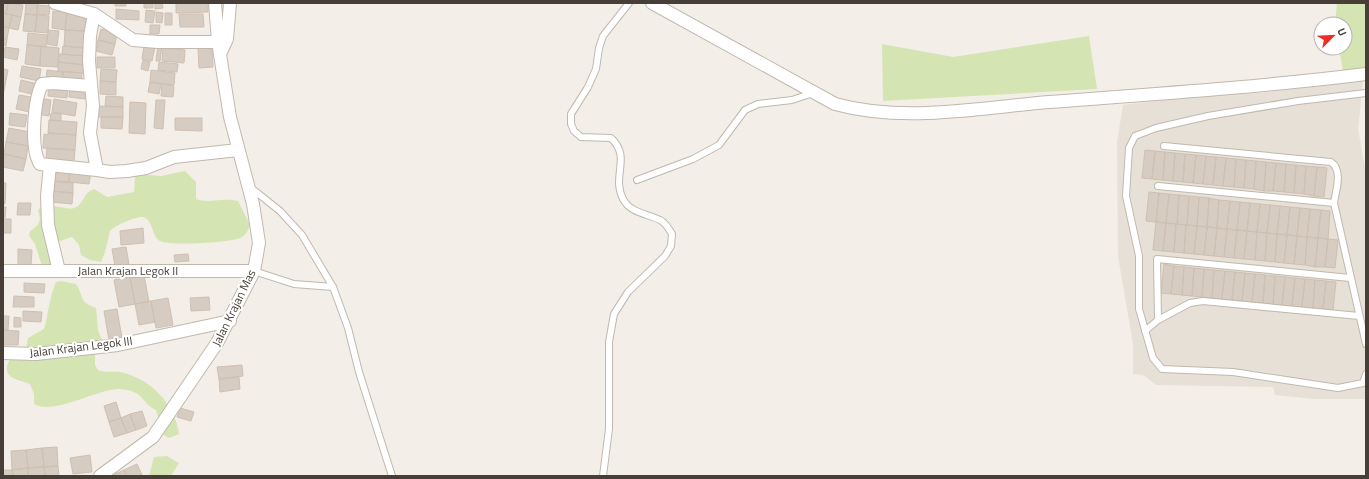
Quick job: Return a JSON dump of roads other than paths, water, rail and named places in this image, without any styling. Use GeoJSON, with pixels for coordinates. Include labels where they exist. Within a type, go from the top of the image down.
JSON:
{"type":"FeatureCollection","features":[{"type":"Feature","properties":{"kind":"street"},"geometry":{"type":"LineString","coordinates":[[54,3],[94,14],[133,40],[219,48],[227,39],[230,3]]}},
{"type":"Feature","properties":{"kind":"street","name":"Jalan Krajan Mas"},"geometry":{"type":"LineString","coordinates":[[100,476],[153,437],[217,343],[230,321],[254,271],[259,243],[253,204],[230,117],[219,48],[215,3]]}},
{"type":"Feature","properties":{"kind":"street"},"geometry":{"type":"LineString","coordinates":[[652,3],[835,104],[858,110],[912,114],[1047,102],[1282,85],[1366,74]]}},
{"type":"Feature","properties":{"kind":"street"},"geometry":{"type":"LineString","coordinates":[[94,14],[90,36],[89,61],[93,106],[90,133],[97,170]]}},
{"type":"Feature","properties":{"kind":"street"},"geometry":{"type":"LineString","coordinates":[[91,86],[53,83],[44,83],[41,85],[34,121],[36,149],[40,164],[110,172],[127,171],[146,168],[174,157],[238,150]]}},
{"type":"Feature","properties":{"kind":"street"},"geometry":{"type":"LineString","coordinates":[[50,165],[47,196],[48,225],[59,271]]}},
{"type":"Feature","properties":{"kind":"street","name":"Jalan Krajan Legok II"},"geometry":{"type":"LineString","coordinates":[[3,270],[254,271]]}},
{"type":"Feature","properties":{"kind":"street","name":"Jalan Krajan Legok III"},"geometry":{"type":"LineString","coordinates":[[3,353],[36,354],[118,345],[230,321]]}},
{"type":"Feature","properties":{"kind":"lane"},"geometry":{"type":"LineString","coordinates":[[603,476],[609,429],[609,342],[614,314],[628,292],[665,256],[671,246],[672,234],[661,221],[630,207],[623,200],[619,178],[621,152],[617,144],[611,138],[581,137],[574,130],[571,124],[571,114],[588,87],[596,69],[599,48],[603,36],[629,3]]}},
{"type":"Feature","properties":{"kind":"lane"},"geometry":{"type":"LineString","coordinates":[[637,180],[693,159],[719,145],[745,110],[758,104],[792,100],[815,93]]}},
{"type":"Feature","properties":{"kind":"lane"},"geometry":{"type":"LineString","coordinates":[[1366,93],[1298,101],[1208,116],[1156,128],[1135,136],[1129,148],[1126,196],[1139,256],[1139,309],[1153,358],[1162,369],[1233,372],[1338,388],[1363,383],[1366,374]]}},
{"type":"Feature","properties":{"kind":"lane"},"geometry":{"type":"LineString","coordinates":[[1164,146],[1331,162],[1335,165],[1338,171],[1334,203],[1366,344]]}},
{"type":"Feature","properties":{"kind":"lane"},"geometry":{"type":"LineString","coordinates":[[247,185],[280,211],[302,235],[333,287],[348,328],[359,372],[392,476]]}},
{"type":"Feature","properties":{"kind":"lane"},"geometry":{"type":"LineString","coordinates":[[1158,186],[1334,203]]}},
{"type":"Feature","properties":{"kind":"lane"},"geometry":{"type":"LineString","coordinates":[[1158,320],[1157,259],[1350,278]]}},
{"type":"Feature","properties":{"kind":"lane"},"geometry":{"type":"LineString","coordinates":[[254,271],[294,284],[333,287]]}},
{"type":"Feature","properties":{"kind":"lane"},"geometry":{"type":"LineString","coordinates":[[1145,331],[1158,320],[1190,303],[1203,301],[1359,316]]}}]}
